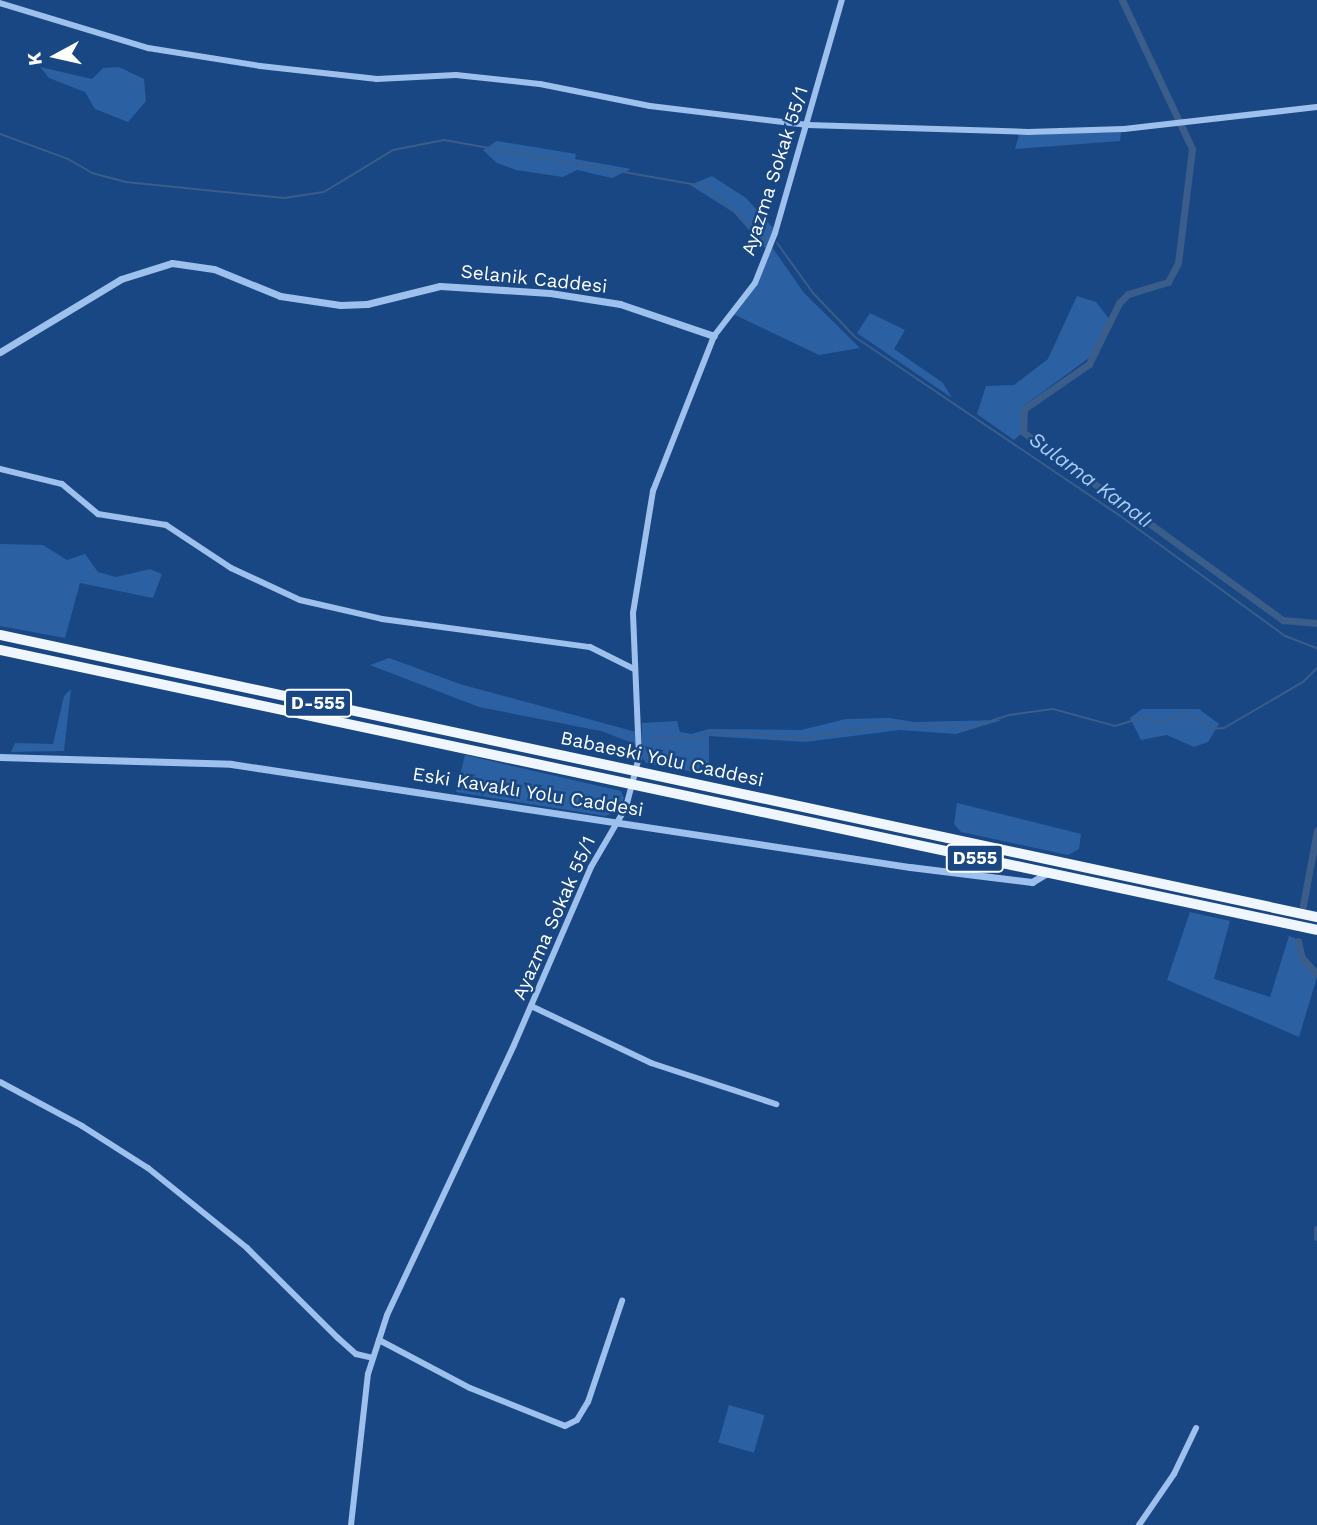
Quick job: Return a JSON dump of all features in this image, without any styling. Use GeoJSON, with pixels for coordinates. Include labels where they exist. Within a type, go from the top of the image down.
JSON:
{"type":"FeatureCollection","features":[{"type":"Feature","properties":{"kind":"highway","name":"Babaeski Yolu Caddesi"},"geometry":{"type":"LineString","coordinates":[[0,635],[1317,917]]}},
{"type":"Feature","properties":{"kind":"highway","name":"Babaeski Yolu Caddesi"},"geometry":{"type":"LineString","coordinates":[[0,650],[1317,930]]}},
{"type":"Feature","properties":{"kind":"street","name":"Ayazma Sokak 55/1"},"geometry":{"type":"LineString","coordinates":[[351,1525],[373,1358],[379,1340],[615,822],[626,807],[636,770],[640,718],[634,669],[633,613],[653,491],[713,335],[755,282],[808,125],[842,0]]}},
{"type":"Feature","properties":{"kind":"street"},"geometry":{"type":"LineString","coordinates":[[0,3],[148,48],[248,64],[377,79],[456,75],[553,85],[650,106],[808,125],[1028,132],[1181,124],[1317,107]]}},
{"type":"Feature","properties":{"kind":"street","name":"Selanik Caddesi"},"geometry":{"type":"LineString","coordinates":[[0,352],[121,279],[172,263],[214,269],[280,296],[340,305],[367,304],[440,286],[550,293],[620,304],[677,319],[713,335]]}},
{"type":"Feature","properties":{"kind":"street"},"geometry":{"type":"LineString","coordinates":[[0,469],[62,484],[98,514],[166,525],[231,568],[300,600],[383,619],[580,645],[634,669]]}},
{"type":"Feature","properties":{"kind":"street","name":"Eski Kavaklı Yolu Caddesi"},"geometry":{"type":"LineString","coordinates":[[0,757],[231,764],[1032,882],[1047,873]]}},
{"type":"Feature","properties":{"kind":"street"},"geometry":{"type":"LineString","coordinates":[[531,1006],[651,1063],[776,1104]]}},
{"type":"Feature","properties":{"kind":"street"},"geometry":{"type":"LineString","coordinates":[[0,1082],[82,1126],[148,1168],[247,1248],[347,1346],[373,1358]]}},
{"type":"Feature","properties":{"kind":"street"},"geometry":{"type":"LineString","coordinates":[[379,1340],[502,1403],[565,1426],[577,1420],[588,1402],[622,1301]]}},
{"type":"Feature","properties":{"kind":"street"},"geometry":{"type":"LineString","coordinates":[[1139,1525],[1174,1475],[1196,1428]]}},
{"type":"Feature","properties":{"kind":"shaded area"},"geometry":{"type":"Polygon","coordinates":[[[40,67],[92,79],[103,68],[119,67],[144,79],[146,101],[128,122],[95,109],[85,92],[49,78],[40,67]]]}},
{"type":"Feature","properties":{"kind":"shaded area"},"geometry":{"type":"Polygon","coordinates":[[[1121,132],[1120,141],[1015,149],[1019,135],[1121,132]]]}},
{"type":"Feature","properties":{"kind":"shaded area"},"geometry":{"type":"Polygon","coordinates":[[[497,141],[576,154],[575,159],[631,169],[612,178],[577,170],[563,177],[516,170],[497,163],[483,150],[497,141]]]}},
{"type":"Feature","properties":{"kind":"shaded area"},"geometry":{"type":"Polygon","coordinates":[[[712,176],[746,198],[774,229],[766,249],[733,212],[690,185],[712,176]]]}},
{"type":"Feature","properties":{"kind":"shaded area"},"geometry":{"type":"Polygon","coordinates":[[[772,247],[804,293],[860,348],[819,355],[733,314],[757,284],[772,247]]]}},
{"type":"Feature","properties":{"kind":"shaded area"},"geometry":{"type":"Polygon","coordinates":[[[1077,296],[1096,302],[1109,319],[1093,355],[1022,407],[1021,434],[1014,440],[977,414],[986,386],[1014,385],[1048,359],[1077,296]]]}},
{"type":"Feature","properties":{"kind":"shaded area"},"geometry":{"type":"Polygon","coordinates":[[[870,313],[905,330],[894,349],[943,383],[952,398],[857,333],[870,313]]]}},
{"type":"Feature","properties":{"kind":"shaded area"},"geometry":{"type":"Polygon","coordinates":[[[0,544],[43,545],[67,560],[85,554],[98,572],[116,577],[150,569],[162,574],[153,598],[80,583],[65,638],[0,626],[0,544]]]}},
{"type":"Feature","properties":{"kind":"shaded area"},"geometry":{"type":"Polygon","coordinates":[[[389,658],[460,684],[636,732],[635,744],[601,731],[479,707],[370,665],[389,658]]]}},
{"type":"Feature","properties":{"kind":"shaded area"},"geometry":{"type":"Polygon","coordinates":[[[71,689],[64,751],[11,752],[15,743],[53,744],[64,696],[71,689]]]}},
{"type":"Feature","properties":{"kind":"shaded area"},"geometry":{"type":"Polygon","coordinates":[[[1142,709],[1199,709],[1219,724],[1208,742],[1194,747],[1167,735],[1141,740],[1130,718],[1142,709]]]}},
{"type":"Feature","properties":{"kind":"shaded area"},"geometry":{"type":"Polygon","coordinates":[[[889,718],[915,722],[1002,720],[956,734],[900,730],[805,742],[709,736],[709,775],[646,763],[642,757],[642,723],[677,721],[680,732],[691,734],[709,729],[801,730],[846,719],[889,718]]]}},
{"type":"Feature","properties":{"kind":"shaded area"},"geometry":{"type":"Polygon","coordinates":[[[465,755],[621,791],[624,798],[618,812],[605,816],[456,792],[465,755]]]}},
{"type":"Feature","properties":{"kind":"shaded area"},"geometry":{"type":"Polygon","coordinates":[[[957,803],[1081,834],[1079,849],[1068,855],[961,832],[954,824],[957,803]]]}},
{"type":"Feature","properties":{"kind":"shaded area"},"geometry":{"type":"Polygon","coordinates":[[[1190,912],[1230,921],[1214,979],[1270,997],[1289,936],[1297,939],[1301,959],[1317,977],[1299,1037],[1167,980],[1190,912]]]}},
{"type":"Feature","properties":{"kind":"shaded area"},"geometry":{"type":"Polygon","coordinates":[[[729,1405],[765,1415],[754,1453],[718,1442],[729,1405]]]}},
{"type":"Feature","properties":{"kind":"waterway","name":"Sulama Kanalı"},"geometry":{"type":"LineString","coordinates":[[1122,0],[1192,149],[1178,263],[1168,282],[1128,294],[1119,303],[1089,364],[1024,409],[1023,432],[1283,620],[1317,623]]}},
{"type":"Feature","properties":{"kind":"waterway"},"geometry":{"type":"LineString","coordinates":[[0,134],[68,159],[92,173],[126,182],[284,198],[324,192],[393,150],[444,140],[707,187],[766,240]]}},
{"type":"Feature","properties":{"kind":"waterway"},"geometry":{"type":"LineString","coordinates":[[777,243],[813,293],[855,337],[1119,515],[1285,636],[1317,648]]}},
{"type":"Feature","properties":{"kind":"waterway"},"geometry":{"type":"LineString","coordinates":[[654,738],[694,739],[712,732],[806,738],[890,724],[972,727],[1009,715],[1053,709],[1115,726],[1144,717],[1161,724],[1176,715],[1193,715],[1211,729],[1224,728],[1303,682],[1317,668]]}},
{"type":"Feature","properties":{"kind":"waterway","name":"Sulama Kanalı"},"geometry":{"type":"LineString","coordinates":[[1303,905],[1317,830]]}},
{"type":"Feature","properties":{"kind":"waterway","name":"Sulama Kanalı"},"geometry":{"type":"LineString","coordinates":[[1298,941],[1302,958],[1317,974]]}},
{"type":"Feature","properties":{"kind":"waterway","name":"Sulama Kanalı"},"geometry":{"type":"LineString","coordinates":[[1317,1229],[1317,1237]]}}]}
